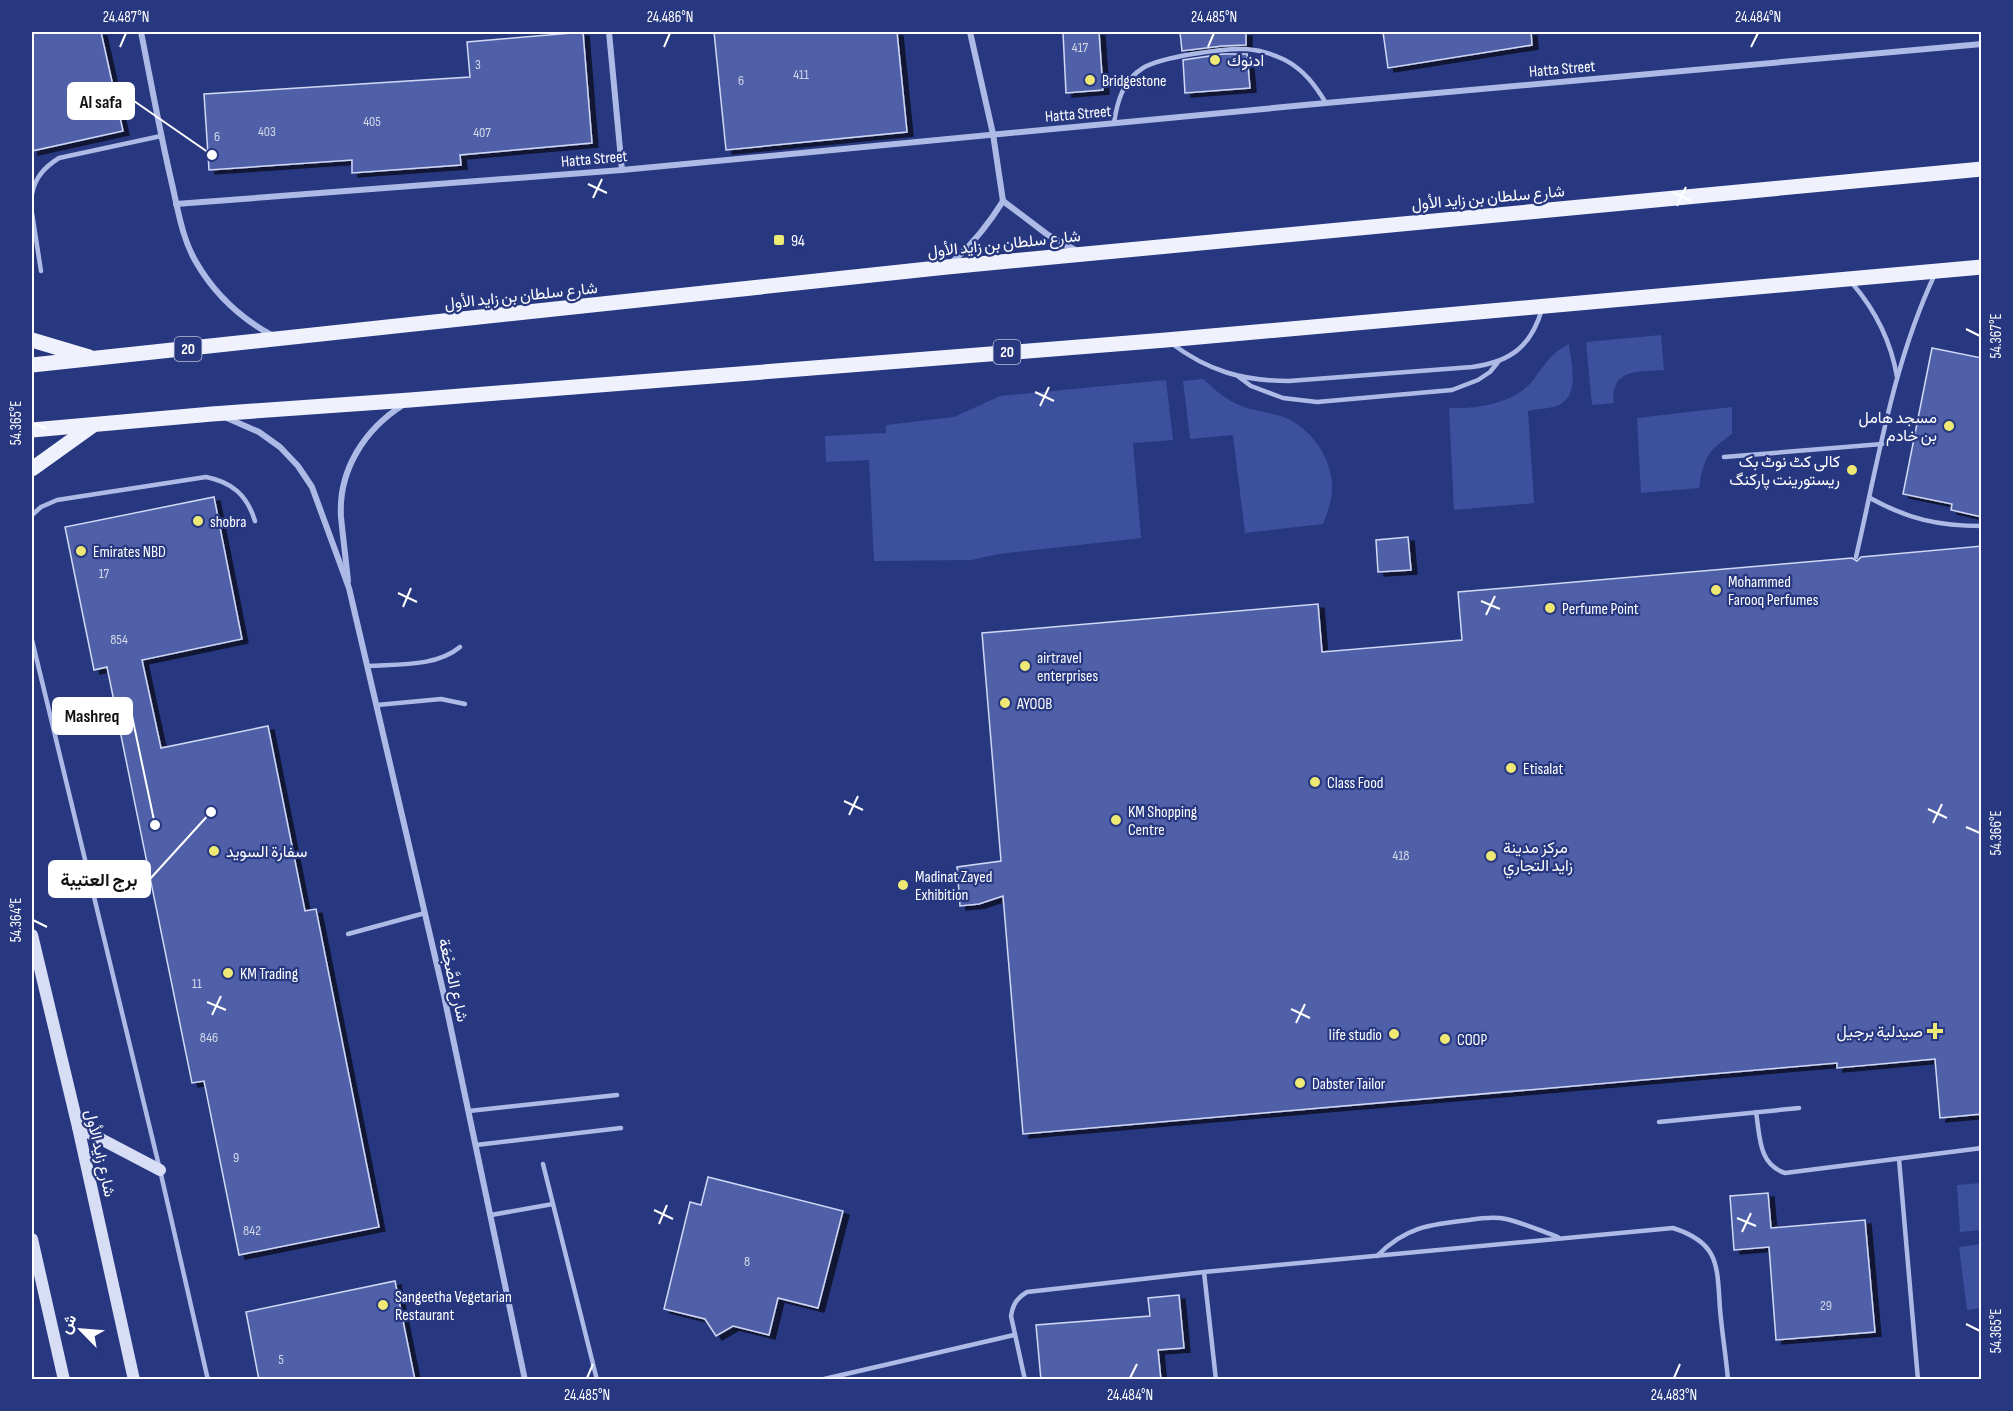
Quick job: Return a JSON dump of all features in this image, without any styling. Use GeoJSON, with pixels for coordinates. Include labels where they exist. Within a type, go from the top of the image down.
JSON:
{"type":"FeatureCollection","features":[{"type":"Feature","properties":{"kind":"main road","name":"شارع سلطان بن زايد الأول"},"geometry":{"type":"LineString","coordinates":[[32,365],[1081,253],[1982,169]]}},
{"type":"Feature","properties":{"kind":"main road","name":"20"},"geometry":{"type":"LineString","coordinates":[[32,430],[1166,340],[1982,267]]}},
{"type":"Feature","properties":{"kind":"main road"},"geometry":{"type":"LineString","coordinates":[[32,340],[97,359]]}},
{"type":"Feature","properties":{"kind":"main road"},"geometry":{"type":"LineString","coordinates":[[32,470],[94,424]]}},
{"type":"Feature","properties":{"kind":"main road","name":"شارع زايد الأول"},"geometry":{"type":"LineString","coordinates":[[32,935],[78,1127],[134,1380]]}},
{"type":"Feature","properties":{"kind":"main road"},"geometry":{"type":"LineString","coordinates":[[78,1127],[159,1170]]}},
{"type":"Feature","properties":{"kind":"main road"},"geometry":{"type":"LineString","coordinates":[[32,1239],[64,1380]]}},
{"type":"Feature","properties":{"kind":"street"},"geometry":{"type":"LineString","coordinates":[[141,32],[176,204],[183,233],[195,260],[211,285],[230,307],[253,325],[279,340]]}},
{"type":"Feature","properties":{"kind":"street"},"geometry":{"type":"LineString","coordinates":[[609,32],[622,170]]}},
{"type":"Feature","properties":{"kind":"street"},"geometry":{"type":"LineString","coordinates":[[947,267],[971,247],[1003,201],[993,134],[970,32]]}},
{"type":"Feature","properties":{"kind":"street","name":"Hatta Street"},"geometry":{"type":"LineString","coordinates":[[176,204],[622,170],[1326,102],[1982,44]]}},
{"type":"Feature","properties":{"kind":"street"},"geometry":{"type":"LineString","coordinates":[[1003,201],[1048,235],[1081,253]]}},
{"type":"Feature","properties":{"kind":"street","name":"شارع الصَّجْعَة"},"geometry":{"type":"LineString","coordinates":[[349,588],[341,515],[343,486],[352,459],[367,436],[386,416],[410,400]]}},
{"type":"Feature","properties":{"kind":"street","name":"شارع الصَّجْعَة"},"geometry":{"type":"LineString","coordinates":[[212,414],[237,421],[259,432],[280,447],[298,466],[315,494],[349,588],[425,913],[525,1380]]}},
{"type":"Feature","properties":{"kind":"lane"},"geometry":{"type":"LineString","coordinates":[[1114,123],[1117,102],[1126,84],[1141,69],[1160,60],[1245,49],[1265,52],[1284,59],[1301,70],[1326,102]]}},
{"type":"Feature","properties":{"kind":"lane"},"geometry":{"type":"LineString","coordinates":[[32,194],[38,176],[59,158],[161,136]]}},
{"type":"Feature","properties":{"kind":"lane"},"geometry":{"type":"LineString","coordinates":[[32,213],[42,271]]}},
{"type":"Feature","properties":{"kind":"lane"},"geometry":{"type":"LineString","coordinates":[[1856,557],[1897,379],[1910,334],[1936,271]]}},
{"type":"Feature","properties":{"kind":"lane"},"geometry":{"type":"LineString","coordinates":[[1848,279],[1870,304],[1880,322],[1891,350],[1897,379]]}},
{"type":"Feature","properties":{"kind":"lane"},"geometry":{"type":"LineString","coordinates":[[1166,340],[1187,356],[1211,368],[1263,381],[1472,367],[1499,361],[1510,356],[1526,343],[1537,326],[1543,306]]}},
{"type":"Feature","properties":{"kind":"lane"},"geometry":{"type":"LineString","coordinates":[[1237,376],[1266,393],[1300,401],[1317,402],[1452,390],[1478,380],[1490,372],[1499,361]]}},
{"type":"Feature","properties":{"kind":"lane"},"geometry":{"type":"LineString","coordinates":[[1724,457],[1882,444]]}},
{"type":"Feature","properties":{"kind":"lane"},"geometry":{"type":"LineString","coordinates":[[32,515],[41,507],[57,500],[206,477],[233,486],[251,508],[255,521]]}},
{"type":"Feature","properties":{"kind":"lane"},"geometry":{"type":"LineString","coordinates":[[1870,498],[1912,518],[1935,524],[1982,526]]}},
{"type":"Feature","properties":{"kind":"lane"},"geometry":{"type":"LineString","coordinates":[[32,640],[207,1380]]}},
{"type":"Feature","properties":{"kind":"lane"},"geometry":{"type":"LineString","coordinates":[[368,666],[437,660],[460,647]]}},
{"type":"Feature","properties":{"kind":"lane"},"geometry":{"type":"LineString","coordinates":[[377,705],[441,699],[465,705]]}},
{"type":"Feature","properties":{"kind":"lane"},"geometry":{"type":"LineString","coordinates":[[348,933],[425,913]]}},
{"type":"Feature","properties":{"kind":"lane"},"geometry":{"type":"LineString","coordinates":[[469,1111],[617,1095]]}},
{"type":"Feature","properties":{"kind":"lane"},"geometry":{"type":"LineString","coordinates":[[1659,1122],[1799,1108]]}},
{"type":"Feature","properties":{"kind":"lane"},"geometry":{"type":"LineString","coordinates":[[1756,1112],[1767,1162],[1775,1170],[1785,1173],[1982,1148]]}},
{"type":"Feature","properties":{"kind":"lane"},"geometry":{"type":"LineString","coordinates":[[476,1145],[621,1128]]}},
{"type":"Feature","properties":{"kind":"lane"},"geometry":{"type":"LineString","coordinates":[[1899,1159],[1918,1380]]}},
{"type":"Feature","properties":{"kind":"lane"},"geometry":{"type":"LineString","coordinates":[[543,1164],[597,1380]]}},
{"type":"Feature","properties":{"kind":"lane"},"geometry":{"type":"LineString","coordinates":[[491,1215],[553,1204]]}},
{"type":"Feature","properties":{"kind":"lane"},"geometry":{"type":"LineString","coordinates":[[1377,1256],[1394,1240],[1414,1229],[1437,1223],[1486,1218],[1506,1219],[1561,1238]]}},
{"type":"Feature","properties":{"kind":"lane"},"geometry":{"type":"LineString","coordinates":[[1025,1380],[1011,1316],[1012,1305],[1028,1292],[1204,1272],[1673,1228],[1690,1234],[1704,1244],[1714,1260],[1718,1277],[1728,1380]]}},
{"type":"Feature","properties":{"kind":"lane"},"geometry":{"type":"LineString","coordinates":[[1204,1272],[1216,1380]]}},
{"type":"Feature","properties":{"kind":"lane"},"geometry":{"type":"LineString","coordinates":[[820,1380],[1014,1335]]}},
{"type":"Feature","properties":{"kind":"shaded area"},"geometry":{"type":"Polygon","coordinates":[[[1661,335],[1664,370],[1628,374],[1617,383],[1614,403],[1592,405],[1586,342],[1661,335]]]}},
{"type":"Feature","properties":{"kind":"shaded area"},"geometry":{"type":"Polygon","coordinates":[[[1569,344],[1573,381],[1568,397],[1553,407],[1528,411],[1534,503],[1454,510],[1449,408],[1483,406],[1517,394],[1534,379],[1553,355],[1569,344]]]}},
{"type":"Feature","properties":{"kind":"shaded area"},"geometry":{"type":"Polygon","coordinates":[[[1203,379],[1230,401],[1250,409],[1286,418],[1311,436],[1323,453],[1332,483],[1331,499],[1323,524],[1245,533],[1233,435],[1190,439],[1183,381],[1203,379]]]}},
{"type":"Feature","properties":{"kind":"shaded area"},"geometry":{"type":"Polygon","coordinates":[[[1166,380],[1173,440],[1133,443],[1141,538],[998,554],[972,560],[874,561],[869,460],[826,462],[825,436],[886,433],[886,425],[954,417],[1000,396],[1166,380]]]}},
{"type":"Feature","properties":{"kind":"shaded area"},"geometry":{"type":"Polygon","coordinates":[[[1732,407],[1732,434],[1717,445],[1708,456],[1699,488],[1641,493],[1637,418],[1732,407]]]}},
{"type":"Feature","properties":{"kind":"shaded area"},"geometry":{"type":"Polygon","coordinates":[[[1981,1183],[1981,1230],[1960,1232],[1957,1185],[1981,1183]]]}},
{"type":"Feature","properties":{"kind":"shaded area"},"geometry":{"type":"Polygon","coordinates":[[[1981,1244],[1981,1308],[1967,1310],[1959,1247],[1981,1244]]]}},
{"type":"Feature","properties":{"kind":"building"},"geometry":{"type":"Polygon","coordinates":[[[32,32],[101,32],[123,131],[32,151],[32,32]]]}},
{"type":"Feature","properties":{"kind":"building"},"geometry":{"type":"Polygon","coordinates":[[[583,32],[592,143],[460,155],[461,165],[352,173],[352,160],[209,170],[204,94],[470,77],[467,42],[583,32]]]}},
{"type":"Feature","properties":{"kind":"building"},"geometry":{"type":"Polygon","coordinates":[[[714,32],[897,32],[907,132],[726,150],[714,32]]]}},
{"type":"Feature","properties":{"kind":"building"},"geometry":{"type":"Polygon","coordinates":[[[1063,32],[1099,32],[1103,90],[1066,93],[1063,32]]]}},
{"type":"Feature","properties":{"kind":"building"},"geometry":{"type":"Polygon","coordinates":[[[1180,32],[1246,32],[1246,45],[1182,51],[1180,32]]]}},
{"type":"Feature","properties":{"kind":"building"},"geometry":{"type":"Polygon","coordinates":[[[1383,32],[1531,32],[1532,45],[1388,68],[1383,32]]]}},
{"type":"Feature","properties":{"kind":"building"},"geometry":{"type":"Polygon","coordinates":[[[1223,54],[1247,54],[1250,88],[1185,93],[1183,60],[1223,54]]]}},
{"type":"Feature","properties":{"kind":"building","name":"مسجد هامل بن خادم"},"geometry":{"type":"Polygon","coordinates":[[[1932,348],[1982,358],[1982,517],[1951,510],[1952,504],[1903,494],[1932,348]]]}},
{"type":"Feature","properties":{"kind":"building"},"geometry":{"type":"Polygon","coordinates":[[[214,497],[242,639],[142,660],[161,748],[268,726],[305,911],[316,909],[379,1227],[239,1255],[204,1081],[192,1083],[107,667],[94,670],[65,527],[214,497]]]}},
{"type":"Feature","properties":{"kind":"building"},"geometry":{"type":"Polygon","coordinates":[[[1408,537],[1411,570],[1378,572],[1376,540],[1408,537]]]}},
{"type":"Feature","properties":{"kind":"building","name":"مركز مدينة زايد التجاري"},"geometry":{"type":"Polygon","coordinates":[[[1982,546],[1982,1114],[1940,1118],[1935,1059],[1837,1068],[1837,1063],[1023,1134],[1003,896],[979,904],[960,906],[957,867],[1001,861],[982,633],[1318,604],[1322,652],[1462,640],[1458,592],[1852,558],[1857,561],[1861,557],[1982,546]]]}},
{"type":"Feature","properties":{"kind":"building"},"geometry":{"type":"Polygon","coordinates":[[[708,1177],[843,1211],[818,1308],[778,1298],[769,1335],[733,1326],[716,1336],[705,1319],[664,1309],[690,1202],[701,1205],[708,1177]]]}},
{"type":"Feature","properties":{"kind":"building"},"geometry":{"type":"Polygon","coordinates":[[[1768,1193],[1771,1228],[1865,1220],[1875,1332],[1776,1340],[1769,1247],[1734,1250],[1730,1196],[1768,1193]]]}},
{"type":"Feature","properties":{"kind":"building"},"geometry":{"type":"Polygon","coordinates":[[[395,1281],[415,1380],[259,1380],[246,1312],[395,1281]]]}},
{"type":"Feature","properties":{"kind":"building"},"geometry":{"type":"Polygon","coordinates":[[[1179,1295],[1184,1348],[1158,1350],[1161,1380],[1041,1380],[1036,1325],[1150,1316],[1148,1298],[1179,1295]]]}},
{"type":"Feature","properties":{"kind":"place","name":"ادنوك"},"geometry":{"type":"Point","coordinates":[1215,60]}},
{"type":"Feature","properties":{"kind":"place","name":"Bridgestone"},"geometry":{"type":"Point","coordinates":[1090,80]}},
{"type":"Feature","properties":{"kind":"place","name":"Al safa"},"geometry":{"type":"Point","coordinates":[212,155]}},
{"type":"Feature","properties":{"kind":"place","name":"94"},"geometry":{"type":"Point","coordinates":[779,240]}},
{"type":"Feature","properties":{"kind":"place","name":"مسجد هامل بن خادم"},"geometry":{"type":"Point","coordinates":[1949,426]}},
{"type":"Feature","properties":{"kind":"place","name":"کالی کٹ نوٹ بک ریستورینت پارکنگ"},"geometry":{"type":"Point","coordinates":[1852,470]}},
{"type":"Feature","properties":{"kind":"place","name":"shobra"},"geometry":{"type":"Point","coordinates":[198,521]}},
{"type":"Feature","properties":{"kind":"place","name":"Emirates NBD"},"geometry":{"type":"Point","coordinates":[81,551]}},
{"type":"Feature","properties":{"kind":"place","name":"Mohammed Farooq Perfumes"},"geometry":{"type":"Point","coordinates":[1716,590]}},
{"type":"Feature","properties":{"kind":"place","name":"Perfume Point"},"geometry":{"type":"Point","coordinates":[1550,608]}},
{"type":"Feature","properties":{"kind":"place","name":"airtravel enterprises"},"geometry":{"type":"Point","coordinates":[1025,666]}},
{"type":"Feature","properties":{"kind":"place","name":"AYOOB"},"geometry":{"type":"Point","coordinates":[1005,703]}},
{"type":"Feature","properties":{"kind":"place","name":"Etisalat"},"geometry":{"type":"Point","coordinates":[1511,768]}},
{"type":"Feature","properties":{"kind":"place","name":"Class Food"},"geometry":{"type":"Point","coordinates":[1315,782]}},
{"type":"Feature","properties":{"kind":"place","name":"برج العتيبة"},"geometry":{"type":"Point","coordinates":[211,812]}},
{"type":"Feature","properties":{"kind":"place","name":"KM Shopping Centre"},"geometry":{"type":"Point","coordinates":[1116,820]}},
{"type":"Feature","properties":{"kind":"place","name":"Mashreq"},"geometry":{"type":"Point","coordinates":[155,825]}},
{"type":"Feature","properties":{"kind":"place","name":"سفارة السويد"},"geometry":{"type":"Point","coordinates":[214,851]}},
{"type":"Feature","properties":{"kind":"place","name":"مركز مدينة زايد التجاري"},"geometry":{"type":"Point","coordinates":[1491,856]}},
{"type":"Feature","properties":{"kind":"place","name":"Madinat Zayed Exhibition"},"geometry":{"type":"Point","coordinates":[903,885]}},
{"type":"Feature","properties":{"kind":"place","name":"KM Trading"},"geometry":{"type":"Point","coordinates":[228,973]}},
{"type":"Feature","properties":{"kind":"place","name":"صيدلية برجيل"},"geometry":{"type":"Point","coordinates":[1935,1031]}},
{"type":"Feature","properties":{"kind":"place","name":"life studio"},"geometry":{"type":"Point","coordinates":[1394,1034]}},
{"type":"Feature","properties":{"kind":"place","name":"COOP"},"geometry":{"type":"Point","coordinates":[1445,1039]}},
{"type":"Feature","properties":{"kind":"place","name":"Dabster Tailor"},"geometry":{"type":"Point","coordinates":[1300,1083]}},
{"type":"Feature","properties":{"kind":"place","name":"Sangeetha Vegetarian Restaurant"},"geometry":{"type":"Point","coordinates":[383,1305]}}]}
